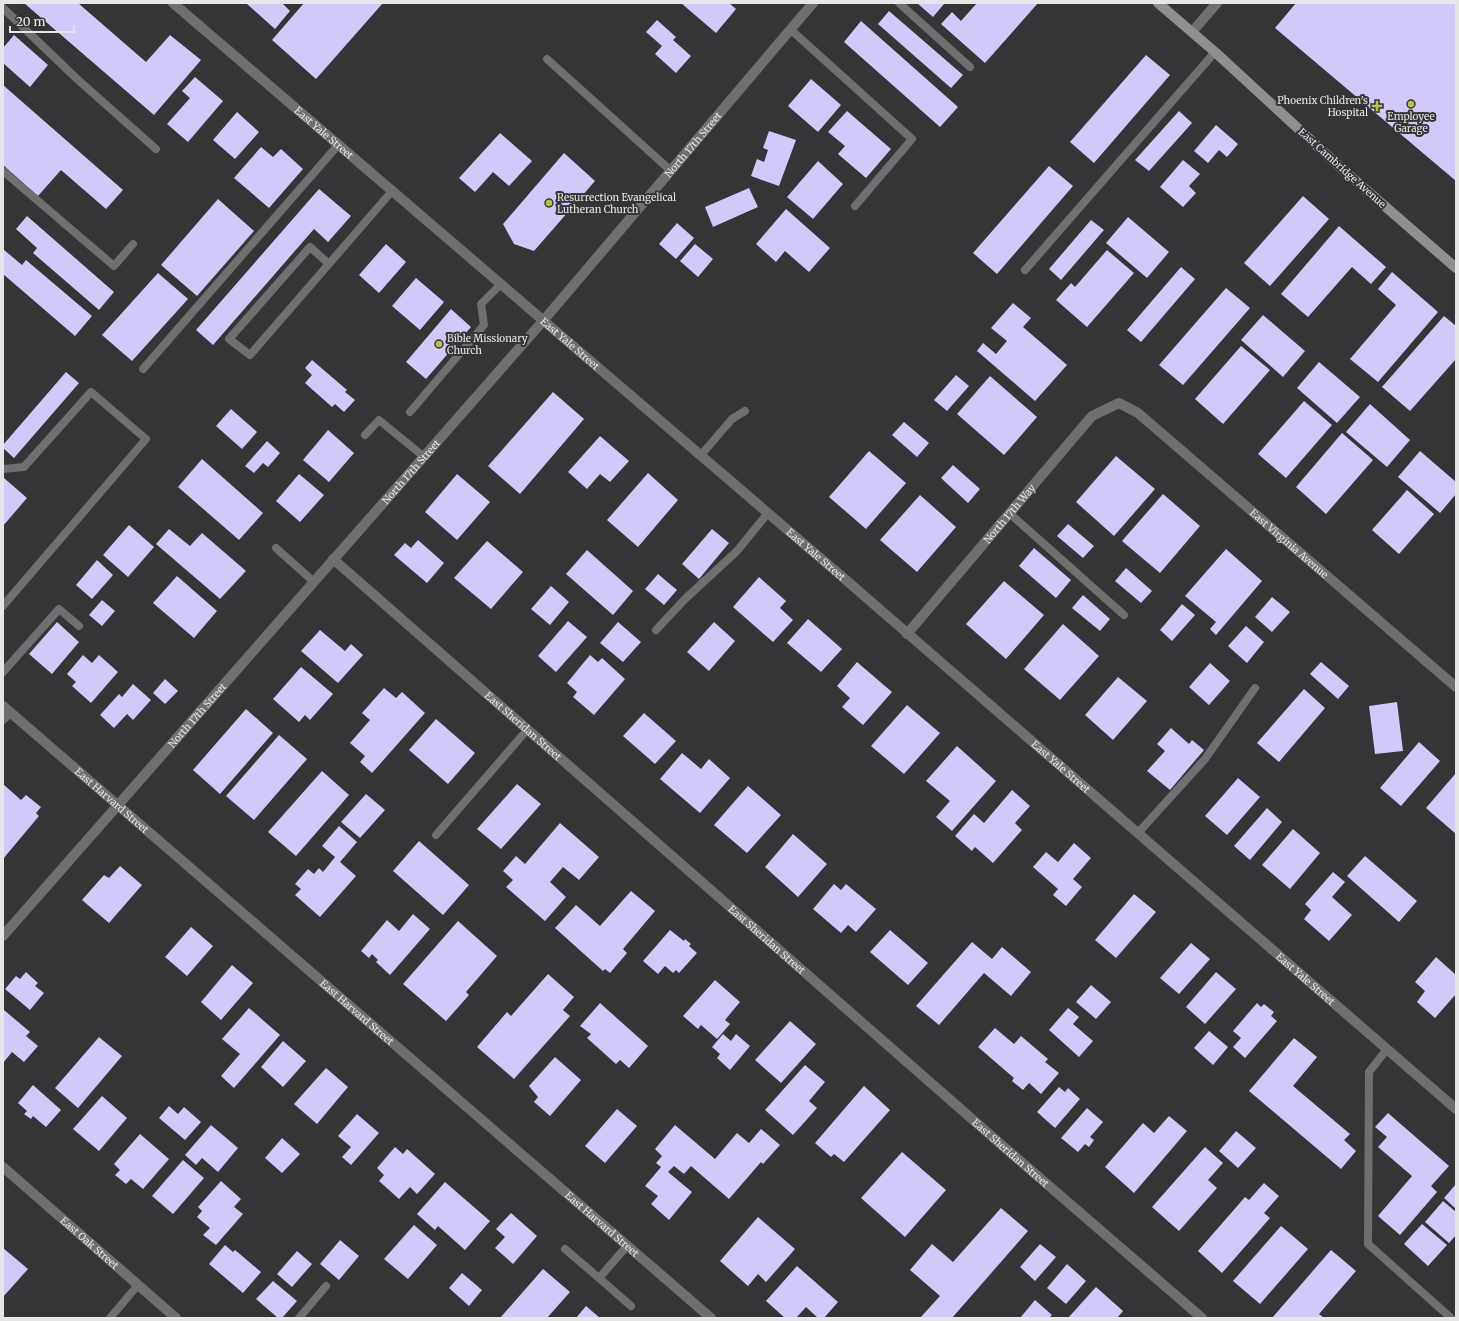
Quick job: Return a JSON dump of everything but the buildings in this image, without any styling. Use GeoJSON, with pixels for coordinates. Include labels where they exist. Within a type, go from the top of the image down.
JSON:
{"type":"FeatureCollection","features":[{"type":"Feature","properties":{"kind":"street","name":"East Yale Street"},"geometry":{"type":"LineString","coordinates":[[173,3],[768,513],[1456,1109]]}},
{"type":"Feature","properties":{"kind":"street","name":"North 17th Street"},"geometry":{"type":"LineString","coordinates":[[3,936],[332,559],[543,321],[813,3]]}},
{"type":"Feature","properties":{"kind":"street","name":"East Cambridge Avenue"},"geometry":{"type":"LineString","coordinates":[[1158,3],[1215,52],[1341,168],[1456,268]]}},
{"type":"Feature","properties":{"kind":"street"},"geometry":{"type":"LineString","coordinates":[[1192,32],[1217,3]]}},
{"type":"Feature","properties":{"kind":"street","name":"North 17th Way"},"geometry":{"type":"LineString","coordinates":[[907,634],[1092,416],[1119,403]]}},
{"type":"Feature","properties":{"kind":"street","name":"East Virginia Avenue"},"geometry":{"type":"LineString","coordinates":[[1119,403],[1138,414],[1456,687]]}},
{"type":"Feature","properties":{"kind":"street","name":"East Sheridan Street"},"geometry":{"type":"LineString","coordinates":[[332,559],[1012,1154],[1202,1318]]}},
{"type":"Feature","properties":{"kind":"street","name":"East Harvard Street"},"geometry":{"type":"LineString","coordinates":[[7,709],[711,1318]]}},
{"type":"Feature","properties":{"kind":"street","name":"East Oak Street"},"geometry":{"type":"LineString","coordinates":[[3,1167],[176,1318]]}},
{"type":"Feature","properties":{"kind":"lane"},"geometry":{"type":"LineString","coordinates":[[899,3],[970,67]]}},
{"type":"Feature","properties":{"kind":"lane"},"geometry":{"type":"LineString","coordinates":[[3,8],[78,79],[156,149]]}},
{"type":"Feature","properties":{"kind":"lane"},"geometry":{"type":"LineString","coordinates":[[790,29],[912,139],[855,206]]}},
{"type":"Feature","properties":{"kind":"lane"},"geometry":{"type":"LineString","coordinates":[[1026,270],[1215,52]]}},
{"type":"Feature","properties":{"kind":"lane"},"geometry":{"type":"LineString","coordinates":[[547,59],[670,170]]}},
{"type":"Feature","properties":{"kind":"lane"},"geometry":{"type":"LineString","coordinates":[[143,369],[339,144]]}},
{"type":"Feature","properties":{"kind":"lane"},"geometry":{"type":"LineString","coordinates":[[3,171],[114,266],[133,244]]}},
{"type":"Feature","properties":{"kind":"lane"},"geometry":{"type":"LineString","coordinates":[[329,264],[310,247],[229,339],[250,355],[329,264],[393,190]]}},
{"type":"Feature","properties":{"kind":"lane"},"geometry":{"type":"LineString","coordinates":[[410,412],[484,325],[481,304],[501,284]]}},
{"type":"Feature","properties":{"kind":"lane"},"geometry":{"type":"LineString","coordinates":[[3,469],[24,467],[91,392],[146,439],[3,606]]}},
{"type":"Feature","properties":{"kind":"lane"},"geometry":{"type":"LineString","coordinates":[[701,456],[732,419],[745,411]]}},
{"type":"Feature","properties":{"kind":"lane"},"geometry":{"type":"LineString","coordinates":[[365,435],[378,420],[423,456]]}},
{"type":"Feature","properties":{"kind":"lane"},"geometry":{"type":"LineString","coordinates":[[656,630],[685,599],[737,551],[768,513]]}},
{"type":"Feature","properties":{"kind":"lane"},"geometry":{"type":"LineString","coordinates":[[1009,513],[1124,615]]}},
{"type":"Feature","properties":{"kind":"lane"},"geometry":{"type":"LineString","coordinates":[[276,548],[313,581]]}},
{"type":"Feature","properties":{"kind":"lane"},"geometry":{"type":"LineString","coordinates":[[3,672],[59,609],[79,626]]}},
{"type":"Feature","properties":{"kind":"lane"},"geometry":{"type":"LineString","coordinates":[[1138,833],[1205,759],[1255,688]]}},
{"type":"Feature","properties":{"kind":"lane"},"geometry":{"type":"LineString","coordinates":[[3,720],[7,709]]}},
{"type":"Feature","properties":{"kind":"lane"},"geometry":{"type":"LineString","coordinates":[[436,835],[527,730]]}},
{"type":"Feature","properties":{"kind":"lane"},"geometry":{"type":"LineString","coordinates":[[1387,1049],[1369,1072],[1368,1244],[1451,1318]]}},
{"type":"Feature","properties":{"kind":"lane"},"geometry":{"type":"LineString","coordinates":[[599,1278],[627,1246]]}},
{"type":"Feature","properties":{"kind":"lane"},"geometry":{"type":"LineString","coordinates":[[565,1249],[631,1306]]}},
{"type":"Feature","properties":{"kind":"lane"},"geometry":{"type":"LineString","coordinates":[[110,1318],[138,1285]]}},
{"type":"Feature","properties":{"kind":"lane"},"geometry":{"type":"LineString","coordinates":[[299,1318],[326,1286]]}},
{"type":"Feature","properties":{"kind":"place","name":"Employee Garage"},"geometry":{"type":"Point","coordinates":[1411,104]}},
{"type":"Feature","properties":{"kind":"place","name":"Phoenix Children's Hospital"},"geometry":{"type":"Point","coordinates":[1377,106]}},
{"type":"Feature","properties":{"kind":"place","name":"Resurrection Evangelical Lutheran Church"},"geometry":{"type":"Point","coordinates":[549,203]}},
{"type":"Feature","properties":{"kind":"place","name":"Bible Missionary Church"},"geometry":{"type":"Point","coordinates":[439,344]}}]}
